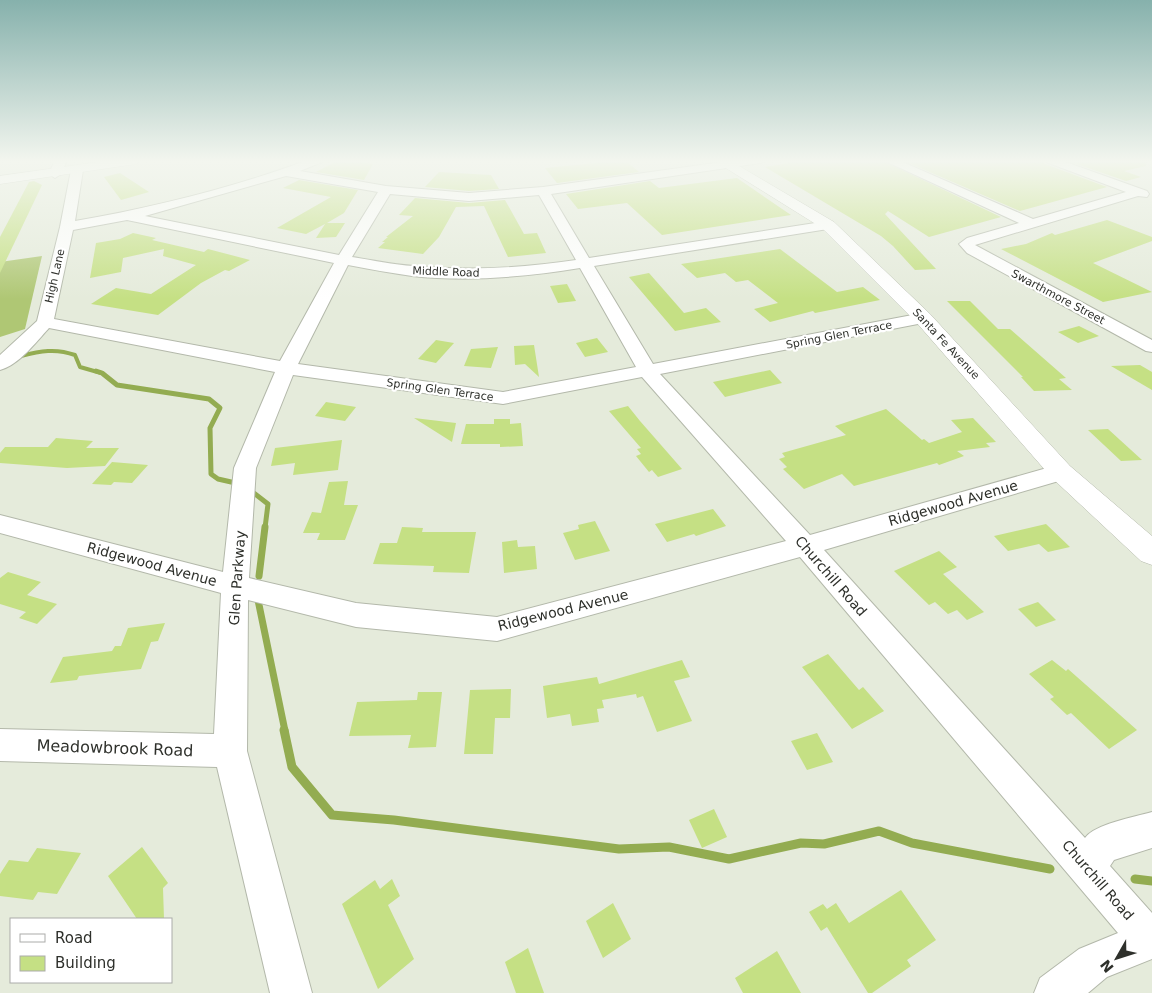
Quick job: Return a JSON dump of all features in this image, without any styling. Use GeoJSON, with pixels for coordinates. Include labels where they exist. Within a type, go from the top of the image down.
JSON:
{"type":"FeatureCollection","features":[{"type":"Feature","properties":{"kind":"main road","name":"Santa Fe Avenue"},"geometry":{"type":"LineString","coordinates":[[797,206],[828,225],[923,318],[1062,472],[1152,553]]}},
{"type":"Feature","properties":{"kind":"street","name":"High Lane"},"geometry":{"type":"LineString","coordinates":[[0,364],[22,346],[45,322],[71,206]]}},
{"type":"Feature","properties":{"kind":"street"},"geometry":{"type":"LineString","coordinates":[[127,216],[162,206]]}},
{"type":"Feature","properties":{"kind":"street","name":"Glen Parkway"},"geometry":{"type":"LineString","coordinates":[[291,993],[230,751],[235,586],[245,468],[286,368],[343,260],[376,206]]}},
{"type":"Feature","properties":{"kind":"street","name":"Churchill Road"},"geometry":{"type":"LineString","coordinates":[[552,206],[648,372],[805,546],[1151,939]]}},
{"type":"Feature","properties":{"kind":"street"},"geometry":{"type":"LineString","coordinates":[[993,206],[1031,223],[1097,206]]}},
{"type":"Feature","properties":{"kind":"street","name":"Middle Road"},"geometry":{"type":"LineString","coordinates":[[67,227],[127,216],[343,260],[414,271],[467,273],[540,270],[828,225]]}},
{"type":"Feature","properties":{"kind":"street","name":"Swarthmore Street"},"geometry":{"type":"LineString","coordinates":[[1031,223],[966,244],[972,250],[1152,347]]}},
{"type":"Feature","properties":{"kind":"street","name":"Spring Glen Terrace"},"geometry":{"type":"LineString","coordinates":[[45,322],[286,368],[503,398],[648,372],[923,318]]}},
{"type":"Feature","properties":{"kind":"street","name":"Ridgewood Avenue"},"geometry":{"type":"LineString","coordinates":[[0,524],[235,586],[356,615],[496,629],[805,546],[1062,472]]}},
{"type":"Feature","properties":{"kind":"street","name":"Meadowbrook Road"},"geometry":{"type":"LineString","coordinates":[[0,744],[230,751]]}},
{"type":"Feature","properties":{"kind":"street"},"geometry":{"type":"LineString","coordinates":[[1087,868],[1102,845],[1152,830]]}},
{"type":"Feature","properties":{"kind":"street"},"geometry":{"type":"LineString","coordinates":[[1055,993],[1093,963],[1151,939]]}},
{"type":"Feature","properties":{"kind":"green space"},"geometry":{"type":"Polygon","coordinates":[[[42,256],[25,329],[0,337],[0,262],[42,256]]]}},
{"type":"Feature","properties":{"kind":"building"},"geometry":{"type":"Polygon","coordinates":[[[16,206],[32,206],[0,273],[0,237],[16,206]]]}},
{"type":"Feature","properties":{"kind":"building"},"geometry":{"type":"Polygon","coordinates":[[[315,206],[348,206],[344,213],[327,223],[345,223],[336,237],[316,238],[325,224],[306,234],[277,228],[315,206]]]}},
{"type":"Feature","properties":{"kind":"building"},"geometry":{"type":"Polygon","coordinates":[[[407,206],[474,206],[456,207],[439,237],[423,254],[378,248],[385,242],[382,242],[388,237],[386,237],[413,216],[399,215],[407,206]]]}},
{"type":"Feature","properties":{"kind":"building"},"geometry":{"type":"Polygon","coordinates":[[[484,206],[509,206],[524,234],[537,233],[546,253],[508,257],[484,206]]]}},
{"type":"Feature","properties":{"kind":"building"},"geometry":{"type":"Polygon","coordinates":[[[576,206],[600,206],[578,209],[576,206]]]}},
{"type":"Feature","properties":{"kind":"building"},"geometry":{"type":"Polygon","coordinates":[[[631,206],[778,206],[791,215],[662,235],[631,206]]]}},
{"type":"Feature","properties":{"kind":"building"},"geometry":{"type":"Polygon","coordinates":[[[831,206],[979,206],[1001,217],[929,237],[888,211],[885,214],[936,269],[915,270],[881,236],[831,206]]]}},
{"type":"Feature","properties":{"kind":"building"},"geometry":{"type":"Polygon","coordinates":[[[1009,206],[1037,206],[1020,211],[1009,206]]]}},
{"type":"Feature","properties":{"kind":"building"},"geometry":{"type":"Polygon","coordinates":[[[1107,220],[1152,237],[1152,241],[1093,263],[1152,292],[1103,302],[1001,249],[1026,244],[1052,233],[1055,235],[1107,220]]]}},
{"type":"Feature","properties":{"kind":"building"},"geometry":{"type":"Polygon","coordinates":[[[133,233],[156,238],[152,240],[204,252],[208,249],[250,260],[229,271],[225,270],[201,283],[158,315],[91,304],[116,288],[151,294],[196,265],[163,256],[164,249],[123,258],[121,272],[90,278],[96,243],[120,239],[133,233]]]}},
{"type":"Feature","properties":{"kind":"building"},"geometry":{"type":"Polygon","coordinates":[[[780,249],[837,292],[863,287],[880,300],[815,313],[813,311],[770,322],[754,309],[778,303],[748,280],[736,282],[725,273],[697,278],[681,264],[780,249]]]}},
{"type":"Feature","properties":{"kind":"building"},"geometry":{"type":"Polygon","coordinates":[[[649,273],[684,313],[706,308],[721,322],[675,331],[629,277],[649,273]]]}},
{"type":"Feature","properties":{"kind":"building"},"geometry":{"type":"Polygon","coordinates":[[[567,284],[576,301],[558,303],[550,286],[567,284]]]}},
{"type":"Feature","properties":{"kind":"building"},"geometry":{"type":"Polygon","coordinates":[[[947,301],[970,301],[998,329],[1010,329],[1066,378],[1059,379],[1072,390],[1034,391],[1021,377],[1023,377],[947,301]]]}},
{"type":"Feature","properties":{"kind":"building"},"geometry":{"type":"Polygon","coordinates":[[[1079,326],[1099,336],[1078,343],[1058,332],[1079,326]]]}},
{"type":"Feature","properties":{"kind":"building"},"geometry":{"type":"Polygon","coordinates":[[[597,338],[608,352],[585,357],[576,343],[597,338]]]}},
{"type":"Feature","properties":{"kind":"building"},"geometry":{"type":"Polygon","coordinates":[[[436,340],[454,343],[436,363],[418,359],[436,340]]]}},
{"type":"Feature","properties":{"kind":"building"},"geometry":{"type":"Polygon","coordinates":[[[534,345],[539,377],[525,364],[515,365],[514,346],[534,345]]]}},
{"type":"Feature","properties":{"kind":"building"},"geometry":{"type":"Polygon","coordinates":[[[498,347],[491,368],[464,366],[471,349],[498,347]]]}},
{"type":"Feature","properties":{"kind":"building"},"geometry":{"type":"Polygon","coordinates":[[[1140,365],[1152,372],[1152,390],[1111,366],[1140,365]]]}},
{"type":"Feature","properties":{"kind":"building"},"geometry":{"type":"Polygon","coordinates":[[[770,370],[782,383],[725,397],[713,382],[770,370]]]}},
{"type":"Feature","properties":{"kind":"building"},"geometry":{"type":"Polygon","coordinates":[[[326,402],[356,407],[345,421],[315,416],[326,402]]]}},
{"type":"Feature","properties":{"kind":"building"},"geometry":{"type":"Polygon","coordinates":[[[628,406],[682,469],[658,477],[652,470],[649,472],[636,456],[641,454],[637,449],[641,448],[609,411],[628,406]]]}},
{"type":"Feature","properties":{"kind":"building"},"geometry":{"type":"Polygon","coordinates":[[[886,409],[922,440],[924,439],[929,443],[962,432],[951,420],[973,418],[996,442],[986,443],[990,447],[957,451],[964,456],[939,465],[937,463],[854,486],[842,474],[804,489],[783,469],[787,467],[779,459],[785,457],[782,453],[846,435],[835,426],[886,409]]]}},
{"type":"Feature","properties":{"kind":"building"},"geometry":{"type":"Polygon","coordinates":[[[414,418],[456,423],[452,442],[414,418]]]}},
{"type":"Feature","properties":{"kind":"building"},"geometry":{"type":"Polygon","coordinates":[[[494,419],[510,419],[510,424],[521,423],[523,446],[500,447],[500,444],[461,444],[466,424],[494,424],[494,419]]]}},
{"type":"Feature","properties":{"kind":"building"},"geometry":{"type":"Polygon","coordinates":[[[1108,429],[1142,460],[1121,461],[1088,430],[1108,429]]]}},
{"type":"Feature","properties":{"kind":"building"},"geometry":{"type":"Polygon","coordinates":[[[56,438],[93,441],[86,448],[119,448],[105,466],[67,468],[0,463],[0,453],[5,447],[48,447],[56,438]]]}},
{"type":"Feature","properties":{"kind":"building"},"geometry":{"type":"Polygon","coordinates":[[[342,440],[338,470],[293,475],[295,463],[271,466],[275,448],[342,440]]]}},
{"type":"Feature","properties":{"kind":"building"},"geometry":{"type":"Polygon","coordinates":[[[112,462],[148,465],[132,483],[92,484],[112,462]]]}},
{"type":"Feature","properties":{"kind":"building"},"geometry":{"type":"Polygon","coordinates":[[[348,481],[344,505],[358,505],[345,540],[317,540],[320,533],[303,533],[312,512],[321,513],[329,482],[348,481]]]}},
{"type":"Feature","properties":{"kind":"building"},"geometry":{"type":"Polygon","coordinates":[[[713,509],[726,526],[696,536],[694,534],[667,542],[655,524],[713,509]]]}},
{"type":"Feature","properties":{"kind":"building"},"geometry":{"type":"Polygon","coordinates":[[[595,521],[610,551],[575,560],[563,533],[579,529],[578,525],[595,521]]]}},
{"type":"Feature","properties":{"kind":"building"},"geometry":{"type":"Polygon","coordinates":[[[1046,524],[1070,547],[1048,552],[1039,544],[1008,551],[994,536],[1046,524]]]}},
{"type":"Feature","properties":{"kind":"building"},"geometry":{"type":"Polygon","coordinates":[[[402,527],[423,528],[422,532],[476,532],[469,573],[433,572],[434,566],[373,564],[380,543],[397,543],[402,527]]]}},
{"type":"Feature","properties":{"kind":"building"},"geometry":{"type":"Polygon","coordinates":[[[517,540],[518,547],[535,546],[537,569],[504,573],[502,542],[517,540]]]}},
{"type":"Feature","properties":{"kind":"building"},"geometry":{"type":"Polygon","coordinates":[[[939,551],[957,567],[943,574],[984,612],[967,620],[957,610],[948,614],[935,602],[929,605],[894,571],[939,551]]]}},
{"type":"Feature","properties":{"kind":"building"},"geometry":{"type":"Polygon","coordinates":[[[8,572],[41,582],[27,595],[57,604],[37,624],[19,618],[26,612],[0,604],[0,578],[8,572]]]}},
{"type":"Feature","properties":{"kind":"building"},"geometry":{"type":"Polygon","coordinates":[[[1038,602],[1056,620],[1036,627],[1018,609],[1038,602]]]}},
{"type":"Feature","properties":{"kind":"building"},"geometry":{"type":"Polygon","coordinates":[[[165,623],[158,641],[151,642],[141,669],[79,676],[77,680],[50,683],[63,657],[112,651],[115,646],[121,646],[128,628],[165,623]]]}},
{"type":"Feature","properties":{"kind":"building"},"geometry":{"type":"Polygon","coordinates":[[[828,654],[859,690],[863,687],[884,711],[852,729],[802,667],[828,654]]]}},
{"type":"Feature","properties":{"kind":"building"},"geometry":{"type":"Polygon","coordinates":[[[682,660],[690,677],[674,681],[692,721],[657,732],[643,696],[637,698],[636,694],[602,700],[604,708],[597,709],[599,722],[572,726],[570,714],[547,718],[543,686],[597,677],[599,684],[682,660]]]}},
{"type":"Feature","properties":{"kind":"building"},"geometry":{"type":"Polygon","coordinates":[[[1052,660],[1066,671],[1068,669],[1137,730],[1109,749],[1071,713],[1067,715],[1050,699],[1054,697],[1029,674],[1052,660]]]}},
{"type":"Feature","properties":{"kind":"building"},"geometry":{"type":"Polygon","coordinates":[[[511,689],[510,718],[495,718],[493,754],[464,754],[470,690],[511,689]]]}},
{"type":"Feature","properties":{"kind":"building"},"geometry":{"type":"Polygon","coordinates":[[[418,692],[442,692],[436,747],[408,748],[411,735],[349,736],[357,702],[417,700],[418,692]]]}},
{"type":"Feature","properties":{"kind":"building"},"geometry":{"type":"Polygon","coordinates":[[[817,733],[833,762],[807,770],[791,741],[817,733]]]}},
{"type":"Feature","properties":{"kind":"building"},"geometry":{"type":"Polygon","coordinates":[[[714,809],[727,837],[702,848],[689,820],[714,809]]]}},
{"type":"Feature","properties":{"kind":"building"},"geometry":{"type":"Polygon","coordinates":[[[142,847],[168,883],[163,888],[164,918],[136,918],[108,876],[142,847]]]}},
{"type":"Feature","properties":{"kind":"building"},"geometry":{"type":"Polygon","coordinates":[[[37,848],[81,853],[57,894],[38,892],[33,900],[0,896],[0,874],[9,860],[28,862],[37,848]]]}},
{"type":"Feature","properties":{"kind":"building"},"geometry":{"type":"Polygon","coordinates":[[[392,879],[400,896],[388,905],[414,959],[378,989],[342,904],[375,880],[380,889],[392,879]]]}},
{"type":"Feature","properties":{"kind":"building"},"geometry":{"type":"Polygon","coordinates":[[[901,890],[936,940],[907,960],[911,966],[872,993],[868,993],[827,927],[821,931],[809,912],[823,904],[827,909],[836,903],[849,923],[901,890]]]}},
{"type":"Feature","properties":{"kind":"building"},"geometry":{"type":"Polygon","coordinates":[[[613,903],[631,939],[603,958],[586,921],[613,903]]]}},
{"type":"Feature","properties":{"kind":"building"},"geometry":{"type":"Polygon","coordinates":[[[528,948],[544,993],[516,993],[505,962],[528,948]]]}},
{"type":"Feature","properties":{"kind":"building"},"geometry":{"type":"Polygon","coordinates":[[[777,951],[801,993],[743,993],[735,978],[777,951]]]}},
{"type":"Feature","properties":{"kind":"waterway"},"geometry":{"type":"LineString","coordinates":[[21,356],[48,351],[68,353],[75,355],[80,367],[101,373]]}},
{"type":"Feature","properties":{"kind":"waterway"},"geometry":{"type":"LineString","coordinates":[[96,371],[102,373],[117,385],[209,399],[220,408],[210,428],[211,474],[218,479],[240,484]]}},
{"type":"Feature","properties":{"kind":"waterway"},"geometry":{"type":"LineString","coordinates":[[250,490],[268,504],[265,528]]}},
{"type":"Feature","properties":{"kind":"waterway"},"geometry":{"type":"LineString","coordinates":[[259,576],[265,527]]}},
{"type":"Feature","properties":{"kind":"waterway"},"geometry":{"type":"LineString","coordinates":[[258,600],[285,731]]}},
{"type":"Feature","properties":{"kind":"waterway"},"geometry":{"type":"LineString","coordinates":[[284,730],[292,767],[332,815],[394,820],[619,849],[669,847],[729,859],[801,843],[824,844],[879,831],[912,843],[1050,869]]}},
{"type":"Feature","properties":{"kind":"waterway"},"geometry":{"type":"LineString","coordinates":[[1135,879],[1152,881]]}}]}
